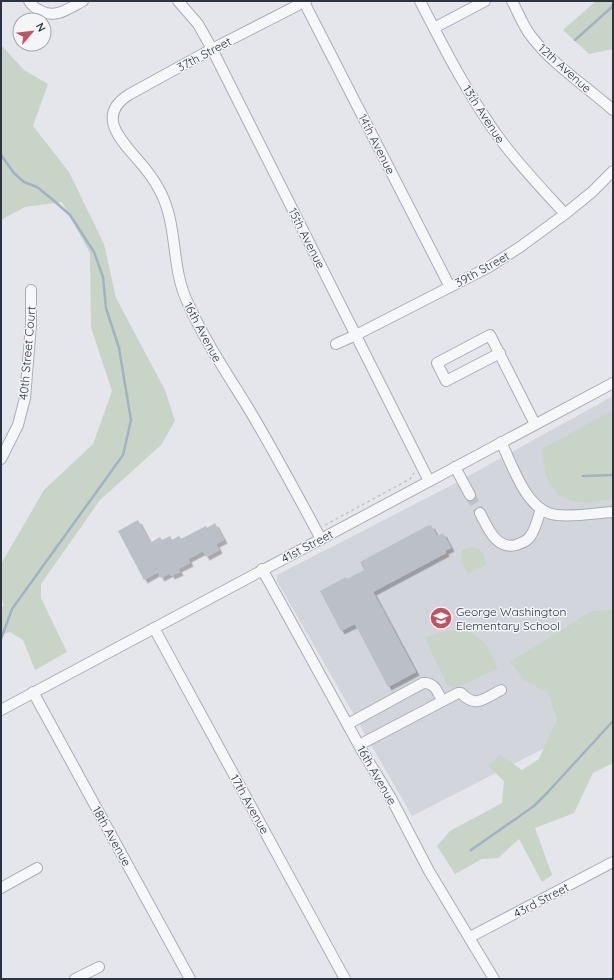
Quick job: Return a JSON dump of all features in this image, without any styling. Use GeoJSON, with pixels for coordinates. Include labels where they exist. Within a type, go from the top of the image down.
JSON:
{"type":"FeatureCollection","features":[{"type":"Feature","properties":{"kind":"street"},"geometry":{"type":"LineString","coordinates":[[29,1],[37,9],[52,15],[60,13],[83,1]]}},
{"type":"Feature","properties":{"kind":"street","name":"15th Avenue"},"geometry":{"type":"LineString","coordinates":[[178,1],[198,24],[212,49],[429,481]]}},
{"type":"Feature","properties":{"kind":"street","name":"13th Avenue"},"geometry":{"type":"LineString","coordinates":[[420,1],[467,89],[492,128],[514,156],[565,214]]}},
{"type":"Feature","properties":{"kind":"street"},"geometry":{"type":"LineString","coordinates":[[434,28],[485,1]]}},
{"type":"Feature","properties":{"kind":"street","name":"12th Avenue"},"geometry":{"type":"LineString","coordinates":[[512,1],[537,44],[550,57],[613,110]]}},
{"type":"Feature","properties":{"kind":"street","name":"37th Street"},"geometry":{"type":"LineString","coordinates":[[113,117],[115,108],[123,98],[212,49],[305,2]]}},
{"type":"Feature","properties":{"kind":"street","name":"14th Avenue"},"geometry":{"type":"LineString","coordinates":[[305,2],[450,287]]}},
{"type":"Feature","properties":{"kind":"street","name":"16th Avenue"},"geometry":{"type":"LineString","coordinates":[[113,117],[115,131],[147,171],[161,192],[172,230],[179,275],[192,313],[288,477],[321,539]]}},
{"type":"Feature","properties":{"kind":"street","name":"39th Street"},"geometry":{"type":"LineString","coordinates":[[336,344],[488,267],[520,247],[565,214],[592,192],[613,171]]}},
{"type":"Feature","properties":{"kind":"street","name":"40th Street Court"},"geometry":{"type":"LineString","coordinates":[[1,459],[18,425],[25,398],[31,325],[31,290]]}},
{"type":"Feature","properties":{"kind":"street"},"geometry":{"type":"LineString","coordinates":[[500,353],[446,381],[437,363],[490,335],[500,353],[535,424]]}},
{"type":"Feature","properties":{"kind":"street","name":"41st Street"},"geometry":{"type":"LineString","coordinates":[[1,710],[262,569],[613,383]]}},
{"type":"Feature","properties":{"kind":"street"},"geometry":{"type":"LineString","coordinates":[[502,442],[529,497],[535,505],[541,509],[555,515],[613,512]]}},
{"type":"Feature","properties":{"kind":"street"},"geometry":{"type":"LineString","coordinates":[[455,467],[470,495]]}},
{"type":"Feature","properties":{"kind":"street"},"geometry":{"type":"LineString","coordinates":[[480,513],[491,534],[499,543],[505,546],[513,546],[523,543],[531,536],[541,509]]}},
{"type":"Feature","properties":{"kind":"street","name":"16th Avenue"},"geometry":{"type":"LineString","coordinates":[[262,569],[359,745],[391,798],[429,871],[494,979]]}},
{"type":"Feature","properties":{"kind":"street","name":"17th Avenue"},"geometry":{"type":"LineString","coordinates":[[154,628],[345,979]]}},
{"type":"Feature","properties":{"kind":"street"},"geometry":{"type":"LineString","coordinates":[[348,724],[423,683],[432,685],[442,701]]}},
{"type":"Feature","properties":{"kind":"street"},"geometry":{"type":"LineString","coordinates":[[359,745],[442,701],[461,693],[473,702],[479,702],[501,690]]}},
{"type":"Feature","properties":{"kind":"street","name":"18th Avenue"},"geometry":{"type":"LineString","coordinates":[[33,692],[190,979]]}},
{"type":"Feature","properties":{"kind":"street","name":"43rd Street"},"geometry":{"type":"LineString","coordinates":[[470,937],[613,862]]}},
{"type":"Feature","properties":{"kind":"street"},"geometry":{"type":"LineString","coordinates":[[1,888],[37,868]]}},
{"type":"Feature","properties":{"kind":"street"},"geometry":{"type":"LineString","coordinates":[[76,979],[99,967]]}},
{"type":"Feature","properties":{"kind":"path"},"geometry":{"type":"LineString","coordinates":[[322,526],[410,478],[414,473],[414,470]]}},
{"type":"Feature","properties":{"kind":"shaded area","name":"George Washington Elementary School"},"geometry":{"type":"Polygon","coordinates":[[[613,396],[613,713],[412,816],[277,581],[277,575],[452,485],[613,396]]]}},
{"type":"Feature","properties":{"kind":"green space"},"geometry":{"type":"Polygon","coordinates":[[[596,1],[613,1],[613,49],[589,54],[563,30],[596,1]]]}},
{"type":"Feature","properties":{"kind":"green space"},"geometry":{"type":"Polygon","coordinates":[[[1,45],[24,70],[48,84],[33,126],[69,172],[104,244],[116,298],[165,390],[175,421],[161,445],[100,500],[41,584],[41,598],[67,652],[35,670],[23,640],[10,632],[1,635],[1,609],[4,605],[1,596],[1,564],[44,490],[93,444],[112,391],[91,327],[90,253],[62,202],[25,207],[1,220],[1,45]]]}},
{"type":"Feature","properties":{"kind":"green space"},"geometry":{"type":"Polygon","coordinates":[[[613,410],[613,499],[594,502],[576,502],[560,495],[548,480],[542,449],[613,410]]]}},
{"type":"Feature","properties":{"kind":"green space"},"geometry":{"type":"Polygon","coordinates":[[[469,547],[477,548],[483,553],[486,565],[468,574],[461,561],[462,550],[469,547]]]}},
{"type":"Feature","properties":{"kind":"green space"},"geometry":{"type":"Polygon","coordinates":[[[613,609],[613,763],[593,773],[574,813],[535,828],[552,875],[542,882],[519,839],[498,858],[482,859],[455,874],[437,846],[450,831],[502,803],[504,781],[488,766],[500,755],[522,770],[539,759],[557,719],[548,693],[524,680],[510,662],[590,612],[613,609]]]}},
{"type":"Feature","properties":{"kind":"green space"},"geometry":{"type":"Polygon","coordinates":[[[454,630],[472,632],[487,646],[498,668],[457,688],[447,685],[425,638],[454,630]]]}},
{"type":"Feature","properties":{"kind":"building"},"geometry":{"type":"Polygon","coordinates":[[[138,520],[150,543],[160,537],[162,540],[170,536],[172,540],[179,536],[181,539],[215,523],[224,540],[216,544],[219,550],[206,557],[203,551],[188,559],[190,563],[178,569],[180,572],[171,576],[170,573],[161,578],[158,572],[144,580],[118,531],[138,520]]]}},
{"type":"Feature","properties":{"kind":"building"},"geometry":{"type":"Polygon","coordinates":[[[431,525],[437,536],[443,533],[451,548],[445,551],[446,553],[373,592],[416,672],[388,687],[355,624],[341,631],[320,591],[346,577],[347,579],[364,570],[360,562],[431,525]]]}},
{"type":"Feature","properties":{"kind":"waterway"},"geometry":{"type":"LineString","coordinates":[[575,40],[613,6]]}},
{"type":"Feature","properties":{"kind":"waterway"},"geometry":{"type":"LineString","coordinates":[[1,155],[14,173],[24,182],[37,187],[70,215],[94,252],[103,277],[106,308],[119,348],[131,420],[123,455],[12,609],[1,639]]}},
{"type":"Feature","properties":{"kind":"waterway"},"geometry":{"type":"LineString","coordinates":[[583,476],[613,475]]}},
{"type":"Feature","properties":{"kind":"waterway"},"geometry":{"type":"LineString","coordinates":[[471,850],[534,806],[613,721]]}},
{"type":"Feature","properties":{"kind":"tunnel"},"geometry":{"type":"LineString","coordinates":[[470,495],[480,513]]}},
{"type":"Feature","properties":{"kind":"place","name":"George Washington Elementary School"},"geometry":{"type":"Point","coordinates":[441,618]}}]}
